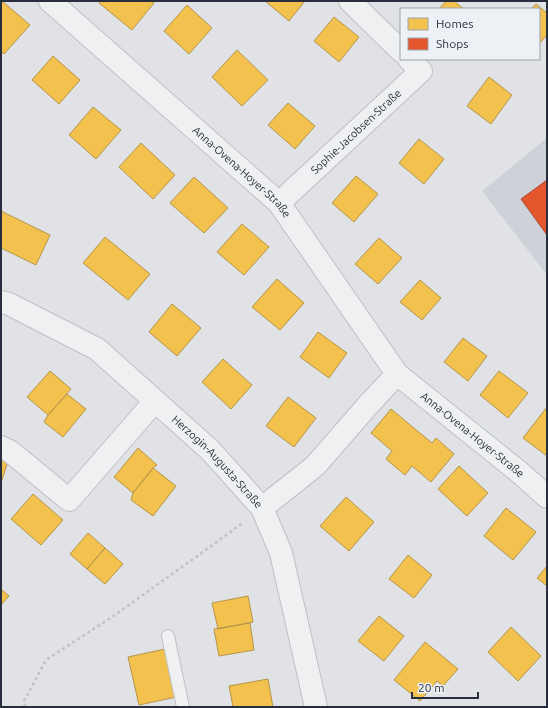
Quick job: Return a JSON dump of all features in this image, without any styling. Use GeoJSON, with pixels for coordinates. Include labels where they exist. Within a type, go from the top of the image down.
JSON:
{"type":"FeatureCollection","features":[{"type":"Feature","properties":{"kind":"street","name":"Anna-Ovena-Hoyer-Straße"},"geometry":{"type":"LineString","coordinates":[[50,1],[279,204],[398,374],[518,470],[547,497]]}},
{"type":"Feature","properties":{"kind":"street"},"geometry":{"type":"LineString","coordinates":[[350,1],[400,50]]}},
{"type":"Feature","properties":{"kind":"street","name":"Sophie-Jacobsen-Straße"},"geometry":{"type":"LineString","coordinates":[[279,204],[422,71],[410,60]]}},
{"type":"Feature","properties":{"kind":"street","name":"Herzogin-Augusta-Straße"},"geometry":{"type":"LineString","coordinates":[[1,302],[9,304],[97,349],[210,450],[262,508],[281,553],[316,707]]}},
{"type":"Feature","properties":{"kind":"street"},"geometry":{"type":"LineString","coordinates":[[262,508],[315,466],[369,404],[398,374]]}},
{"type":"Feature","properties":{"kind":"street"},"geometry":{"type":"LineString","coordinates":[[1,447],[11,452],[69,500],[155,401]]}},
{"type":"Feature","properties":{"kind":"lane"},"geometry":{"type":"LineString","coordinates":[[168,636],[183,707]]}},
{"type":"Feature","properties":{"kind":"path"},"geometry":{"type":"LineString","coordinates":[[25,707],[24,701],[46,660],[115,615],[262,508]]}},
{"type":"Feature","properties":{"kind":"shaded area"},"geometry":{"type":"Polygon","coordinates":[[[547,138],[547,275],[482,191],[547,138]]]}},
{"type":"Feature","properties":{"kind":"building: Homes"},"geometry":{"type":"Polygon","coordinates":[[[1,1],[30,25],[4,54],[1,51],[1,1]]]}},
{"type":"Feature","properties":{"kind":"building: Homes"},"geometry":{"type":"Polygon","coordinates":[[[101,1],[151,1],[154,3],[132,30],[99,3],[101,1]]]}},
{"type":"Feature","properties":{"kind":"building: Homes"},"geometry":{"type":"Polygon","coordinates":[[[265,1],[305,1],[289,21],[265,1]]]}},
{"type":"Feature","properties":{"kind":"building: Homes"},"geometry":{"type":"Polygon","coordinates":[[[446,1],[454,1],[463,8],[440,8],[446,1]]]}},
{"type":"Feature","properties":{"kind":"building: Homes"},"geometry":{"type":"Polygon","coordinates":[[[536,4],[547,13],[547,35],[540,43],[540,8],[532,8],[536,4]]]}},
{"type":"Feature","properties":{"kind":"building: Homes"},"geometry":{"type":"Polygon","coordinates":[[[187,5],[212,28],[189,54],[164,31],[187,5]]]}},
{"type":"Feature","properties":{"kind":"building: Homes"},"geometry":{"type":"Polygon","coordinates":[[[334,17],[359,37],[339,62],[314,41],[334,17]]]}},
{"type":"Feature","properties":{"kind":"building: Homes"},"geometry":{"type":"Polygon","coordinates":[[[237,50],[268,80],[242,106],[212,77],[237,50]]]}},
{"type":"Feature","properties":{"kind":"building: Homes"},"geometry":{"type":"Polygon","coordinates":[[[53,56],[80,80],[59,104],[32,80],[53,56]]]}},
{"type":"Feature","properties":{"kind":"building: Homes"},"geometry":{"type":"Polygon","coordinates":[[[489,77],[512,95],[491,124],[467,106],[489,77]]]}},
{"type":"Feature","properties":{"kind":"building: Homes"},"geometry":{"type":"Polygon","coordinates":[[[288,103],[315,126],[295,149],[268,125],[288,103]]]}},
{"type":"Feature","properties":{"kind":"building: Homes"},"geometry":{"type":"Polygon","coordinates":[[[93,107],[121,130],[96,159],[69,135],[93,107]]]}},
{"type":"Feature","properties":{"kind":"building: Homes"},"geometry":{"type":"Polygon","coordinates":[[[419,139],[444,159],[424,184],[399,163],[419,139]]]}},
{"type":"Feature","properties":{"kind":"building: Homes"},"geometry":{"type":"Polygon","coordinates":[[[141,143],[175,175],[153,199],[119,167],[141,143]]]}},
{"type":"Feature","properties":{"kind":"building: Homes"},"geometry":{"type":"Polygon","coordinates":[[[356,176],[378,194],[354,222],[332,203],[356,176]]]}},
{"type":"Feature","properties":{"kind":"building: Homes"},"geometry":{"type":"Polygon","coordinates":[[[194,177],[228,208],[204,233],[170,203],[194,177]]]}},
{"type":"Feature","properties":{"kind":"building: Homes"},"geometry":{"type":"Polygon","coordinates":[[[1,211],[50,235],[36,265],[1,248],[1,211]]]}},
{"type":"Feature","properties":{"kind":"building: Homes"},"geometry":{"type":"Polygon","coordinates":[[[242,224],[269,247],[244,275],[217,252],[242,224]]]}},
{"type":"Feature","properties":{"kind":"building: Homes"},"geometry":{"type":"Polygon","coordinates":[[[105,237],[150,274],[128,300],[83,263],[105,237]]]}},
{"type":"Feature","properties":{"kind":"building: Homes"},"geometry":{"type":"Polygon","coordinates":[[[379,238],[402,258],[378,284],[355,264],[379,238]]]}},
{"type":"Feature","properties":{"kind":"building: Homes"},"geometry":{"type":"Polygon","coordinates":[[[277,279],[304,303],[280,330],[252,307],[277,279]]]}},
{"type":"Feature","properties":{"kind":"building: Homes"},"geometry":{"type":"Polygon","coordinates":[[[420,280],[441,298],[422,320],[400,302],[420,280]]]}},
{"type":"Feature","properties":{"kind":"building: Homes"},"geometry":{"type":"Polygon","coordinates":[[[172,304],[201,328],[177,356],[149,332],[172,304]]]}},
{"type":"Feature","properties":{"kind":"building: Homes"},"geometry":{"type":"Polygon","coordinates":[[[318,332],[347,353],[329,378],[300,357],[318,332]]]}},
{"type":"Feature","properties":{"kind":"building: Homes"},"geometry":{"type":"Polygon","coordinates":[[[463,338],[487,356],[468,381],[444,362],[463,338]]]}},
{"type":"Feature","properties":{"kind":"building: Homes"},"geometry":{"type":"Polygon","coordinates":[[[223,359],[252,385],[231,409],[202,382],[223,359]]]}},
{"type":"Feature","properties":{"kind":"building: Homes"},"geometry":{"type":"Polygon","coordinates":[[[50,371],[71,389],[48,415],[27,397],[50,371]]]}},
{"type":"Feature","properties":{"kind":"building: Homes"},"geometry":{"type":"Polygon","coordinates":[[[499,371],[528,393],[508,418],[480,395],[499,371]]]}},
{"type":"Feature","properties":{"kind":"building: Homes"},"geometry":{"type":"Polygon","coordinates":[[[67,394],[86,409],[63,437],[44,422],[48,415],[67,394]]]}},
{"type":"Feature","properties":{"kind":"building: Homes"},"geometry":{"type":"Polygon","coordinates":[[[288,397],[316,418],[294,447],[266,426],[288,397]]]}},
{"type":"Feature","properties":{"kind":"building: Homes"},"geometry":{"type":"Polygon","coordinates":[[[547,407],[547,456],[523,438],[547,407]]]}},
{"type":"Feature","properties":{"kind":"building: Homes"},"geometry":{"type":"Polygon","coordinates":[[[391,409],[432,443],[436,438],[454,454],[431,482],[412,466],[405,475],[386,459],[392,451],[371,433],[391,409]]]}},
{"type":"Feature","properties":{"kind":"building: Homes"},"geometry":{"type":"Polygon","coordinates":[[[138,448],[157,465],[133,493],[114,477],[138,448]]]}},
{"type":"Feature","properties":{"kind":"building: Homes"},"geometry":{"type":"Polygon","coordinates":[[[1,459],[8,461],[1,483],[1,459]]]}},
{"type":"Feature","properties":{"kind":"building: Homes"},"geometry":{"type":"Polygon","coordinates":[[[459,466],[488,493],[467,516],[438,489],[459,466]]]}},
{"type":"Feature","properties":{"kind":"building: Homes"},"geometry":{"type":"Polygon","coordinates":[[[153,468],[176,486],[153,516],[131,500],[133,493],[153,468]]]}},
{"type":"Feature","properties":{"kind":"building: Homes"},"geometry":{"type":"Polygon","coordinates":[[[33,494],[63,520],[41,545],[11,519],[33,494]]]}},
{"type":"Feature","properties":{"kind":"building: Homes"},"geometry":{"type":"Polygon","coordinates":[[[346,497],[374,522],[349,551],[320,526],[346,497]]]}},
{"type":"Feature","properties":{"kind":"building: Homes"},"geometry":{"type":"Polygon","coordinates":[[[506,508],[536,532],[513,560],[484,536],[506,508]]]}},
{"type":"Feature","properties":{"kind":"building: Homes"},"geometry":{"type":"Polygon","coordinates":[[[88,533],[105,548],[87,569],[70,554],[88,533]]]}},
{"type":"Feature","properties":{"kind":"building: Homes"},"geometry":{"type":"Polygon","coordinates":[[[105,548],[123,564],[105,584],[87,569],[105,548]]]}},
{"type":"Feature","properties":{"kind":"building: Homes"},"geometry":{"type":"Polygon","coordinates":[[[408,555],[432,575],[414,598],[389,579],[408,555]]]}},
{"type":"Feature","properties":{"kind":"building: Homes"},"geometry":{"type":"Polygon","coordinates":[[[547,566],[547,586],[537,578],[547,566]]]}},
{"type":"Feature","properties":{"kind":"building: Homes"},"geometry":{"type":"Polygon","coordinates":[[[1,589],[9,596],[1,605],[1,589]]]}},
{"type":"Feature","properties":{"kind":"building: Homes"},"geometry":{"type":"Polygon","coordinates":[[[248,596],[253,622],[218,629],[212,603],[248,596]]]}},
{"type":"Feature","properties":{"kind":"building: Homes"},"geometry":{"type":"Polygon","coordinates":[[[379,616],[404,636],[384,661],[358,641],[379,616]]]}},
{"type":"Feature","properties":{"kind":"building: Homes"},"geometry":{"type":"Polygon","coordinates":[[[250,623],[254,650],[219,656],[214,629],[250,623]]]}},
{"type":"Feature","properties":{"kind":"building: Homes"},"geometry":{"type":"Polygon","coordinates":[[[511,627],[541,656],[518,681],[488,652],[511,627]]]}},
{"type":"Feature","properties":{"kind":"building: Homes"},"geometry":{"type":"Polygon","coordinates":[[[425,642],[458,669],[443,686],[437,681],[420,701],[394,680],[425,642]]]}},
{"type":"Feature","properties":{"kind":"building: Homes"},"geometry":{"type":"Polygon","coordinates":[[[165,649],[176,697],[139,705],[128,657],[165,649]]]}},
{"type":"Feature","properties":{"kind":"building: Homes"},"geometry":{"type":"Polygon","coordinates":[[[268,679],[273,707],[233,707],[229,686],[268,679]]]}},
{"type":"Feature","properties":{"kind":"building: Shops"},"geometry":{"type":"Polygon","coordinates":[[[547,180],[547,235],[521,199],[547,180]]]}}]}
